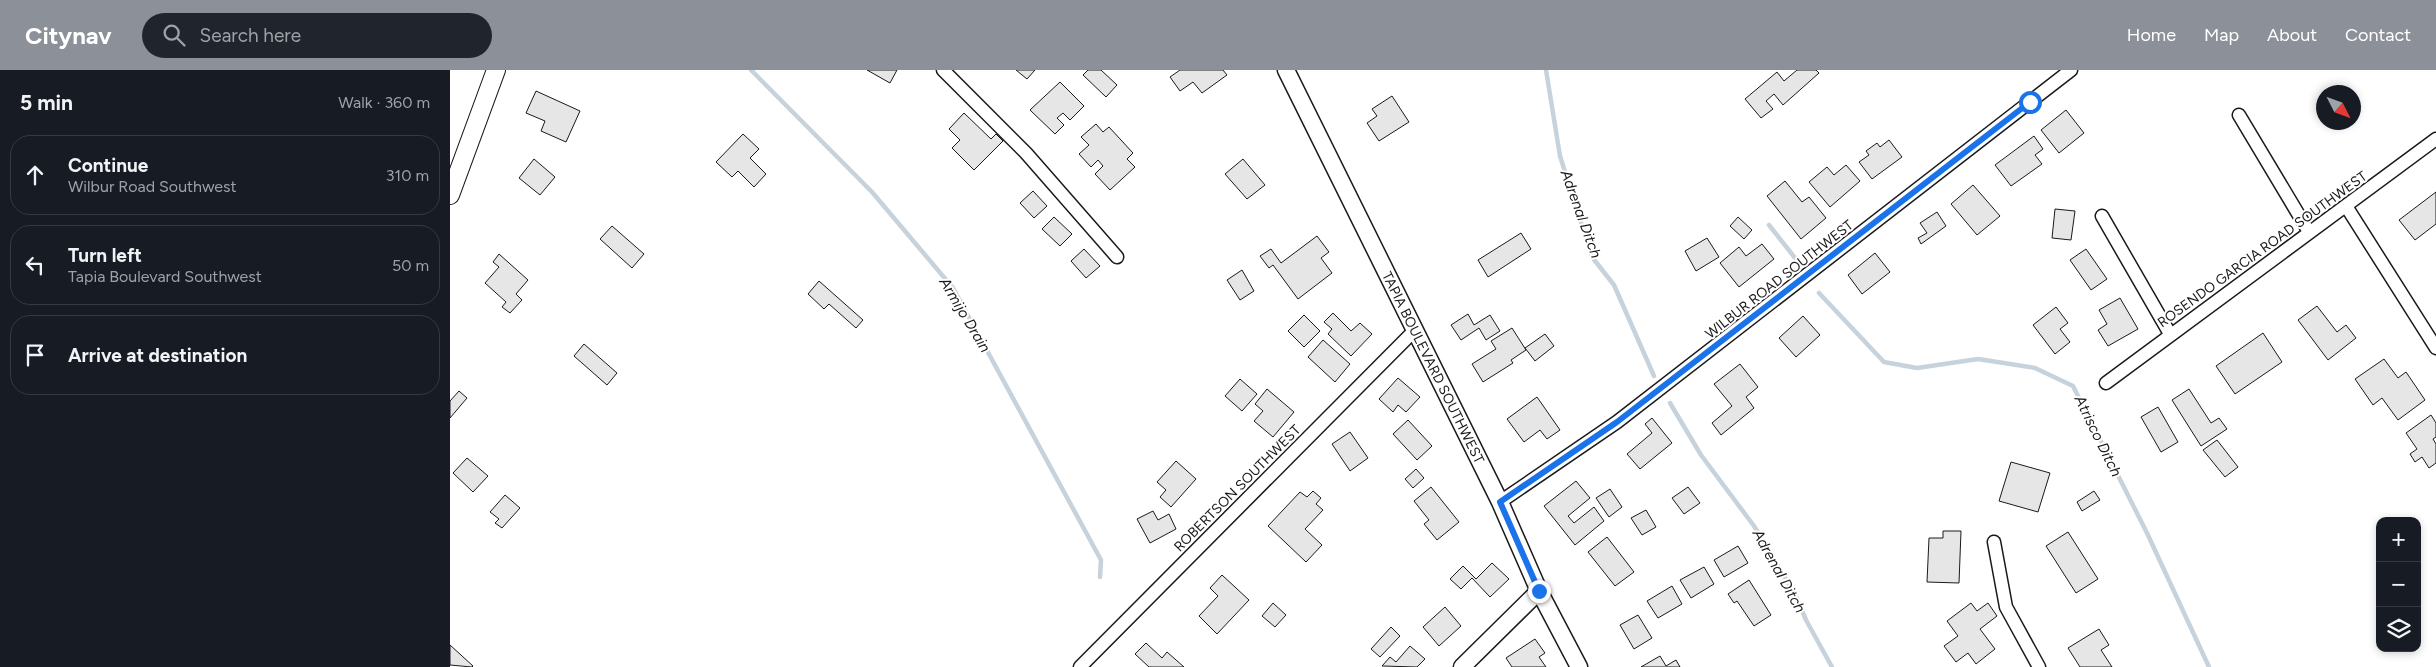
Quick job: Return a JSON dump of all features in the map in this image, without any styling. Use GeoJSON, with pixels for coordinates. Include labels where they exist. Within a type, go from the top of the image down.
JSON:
{"type":"FeatureCollection","features":[{"type":"Feature","properties":{"kind":"main road"},"geometry":{"type":"LineString","coordinates":[[450,195],[496,70]]}},
{"type":"Feature","properties":{"kind":"street"},"geometry":{"type":"LineString","coordinates":[[943,70],[1026,153],[1117,257]]}},
{"type":"Feature","properties":{"kind":"street","name":"TAPIA BOULEVARD SOUTHWEST"},"geometry":{"type":"LineString","coordinates":[[1286,70],[1500,502],[1539,591],[1579,667]]}},
{"type":"Feature","properties":{"kind":"street","name":"WILBUR ROAD SOUTHWEST"},"geometry":{"type":"LineString","coordinates":[[1500,502],[1617,422],[2071,70]]}},
{"type":"Feature","properties":{"kind":"street"},"geometry":{"type":"LineString","coordinates":[[2239,115],[2309,232]]}},
{"type":"Feature","properties":{"kind":"street","name":"ROSENDO GARCIA ROAD SOUTHWEST"},"geometry":{"type":"LineString","coordinates":[[2106,383],[2436,139]]}},
{"type":"Feature","properties":{"kind":"street"},"geometry":{"type":"LineString","coordinates":[[2346,206],[2436,348]]}},
{"type":"Feature","properties":{"kind":"street"},"geometry":{"type":"LineString","coordinates":[[2102,216],[2170,334]]}},
{"type":"Feature","properties":{"kind":"street","name":"ROBERTSON SOUTHWEST"},"geometry":{"type":"LineString","coordinates":[[1080,667],[1415,330]]}},
{"type":"Feature","properties":{"kind":"street"},"geometry":{"type":"LineString","coordinates":[[1994,542],[2006,607],[2039,667]]}},
{"type":"Feature","properties":{"kind":"street"},"geometry":{"type":"LineString","coordinates":[[1462,667],[1539,591]]}},
{"type":"Feature","properties":{"kind":"building"},"geometry":{"type":"Polygon","coordinates":[[[867,70],[897,70],[890,83],[867,70]]]}},
{"type":"Feature","properties":{"kind":"building"},"geometry":{"type":"Polygon","coordinates":[[[1016,70],[1035,70],[1027,79],[1016,70]]]}},
{"type":"Feature","properties":{"kind":"building"},"geometry":{"type":"Polygon","coordinates":[[[1088,70],[1101,70],[1117,85],[1106,97],[1083,75],[1088,70]]]}},
{"type":"Feature","properties":{"kind":"building"},"geometry":{"type":"Polygon","coordinates":[[[1180,70],[1223,70],[1227,75],[1202,93],[1193,82],[1180,91],[1170,77],[1180,70]]]}},
{"type":"Feature","properties":{"kind":"building"},"geometry":{"type":"Polygon","coordinates":[[[1797,70],[1816,70],[1819,73],[1783,105],[1774,94],[1766,101],[1773,109],[1761,118],[1745,99],[1777,72],[1784,81],[1797,70]]]}},
{"type":"Feature","properties":{"kind":"building"},"geometry":{"type":"Polygon","coordinates":[[[1060,82],[1084,106],[1070,120],[1063,113],[1057,118],[1064,125],[1055,134],[1030,110],[1060,82]]]}},
{"type":"Feature","properties":{"kind":"building"},"geometry":{"type":"Polygon","coordinates":[[[536,91],[580,111],[566,142],[541,131],[545,121],[526,113],[536,91]]]}},
{"type":"Feature","properties":{"kind":"building"},"geometry":{"type":"Polygon","coordinates":[[[1392,96],[1409,122],[1379,141],[1367,123],[1377,116],[1372,109],[1392,96]]]}},
{"type":"Feature","properties":{"kind":"building"},"geometry":{"type":"Polygon","coordinates":[[[2066,110],[2084,133],[2059,153],[2041,130],[2066,110]]]}},
{"type":"Feature","properties":{"kind":"building"},"geometry":{"type":"Polygon","coordinates":[[[964,113],[991,139],[996,134],[1003,141],[974,170],[952,148],[960,140],[949,129],[964,113]]]}},
{"type":"Feature","properties":{"kind":"building"},"geometry":{"type":"Polygon","coordinates":[[[1096,124],[1103,132],[1109,127],[1133,153],[1127,159],[1135,167],[1110,190],[1095,174],[1103,166],[1098,160],[1091,167],[1079,154],[1089,145],[1081,137],[1096,124]]]}},
{"type":"Feature","properties":{"kind":"building"},"geometry":{"type":"Polygon","coordinates":[[[743,134],[759,149],[750,158],[766,174],[754,187],[738,171],[732,177],[716,162],[743,134]]]}},
{"type":"Feature","properties":{"kind":"building"},"geometry":{"type":"Polygon","coordinates":[[[2034,136],[2043,149],[2035,155],[2042,164],[2011,186],[1995,165],[2034,136]]]}},
{"type":"Feature","properties":{"kind":"building"},"geometry":{"type":"Polygon","coordinates":[[[1889,140],[1902,157],[1872,179],[1859,162],[1869,155],[1866,151],[1877,143],[1880,147],[1889,140]]]}},
{"type":"Feature","properties":{"kind":"building"},"geometry":{"type":"Polygon","coordinates":[[[534,159],[555,177],[540,195],[519,178],[534,159]]]}},
{"type":"Feature","properties":{"kind":"building"},"geometry":{"type":"Polygon","coordinates":[[[1243,159],[1265,185],[1247,199],[1225,174],[1243,159]]]}},
{"type":"Feature","properties":{"kind":"building"},"geometry":{"type":"Polygon","coordinates":[[[1846,165],[1860,181],[1830,207],[1809,182],[1827,167],[1834,175],[1846,165]]]}},
{"type":"Feature","properties":{"kind":"building"},"geometry":{"type":"Polygon","coordinates":[[[1785,181],[1802,202],[1809,197],[1826,218],[1801,239],[1767,196],[1785,181]]]}},
{"type":"Feature","properties":{"kind":"building"},"geometry":{"type":"Polygon","coordinates":[[[1973,185],[2000,216],[1977,235],[1951,204],[1973,185]]]}},
{"type":"Feature","properties":{"kind":"building"},"geometry":{"type":"Polygon","coordinates":[[[1033,191],[1047,206],[1034,218],[1020,203],[1033,191]]]}},
{"type":"Feature","properties":{"kind":"building"},"geometry":{"type":"Polygon","coordinates":[[[2436,192],[2436,224],[2415,240],[2399,220],[2436,192]]]}},
{"type":"Feature","properties":{"kind":"building"},"geometry":{"type":"Polygon","coordinates":[[[2055,209],[2075,211],[2071,240],[2052,238],[2055,209]]]}},
{"type":"Feature","properties":{"kind":"building"},"geometry":{"type":"Polygon","coordinates":[[[1937,212],[1946,226],[1921,244],[1918,238],[1927,233],[1920,223],[1937,212]]]}},
{"type":"Feature","properties":{"kind":"building"},"geometry":{"type":"Polygon","coordinates":[[[1054,217],[1072,234],[1060,246],[1042,229],[1054,217]]]}},
{"type":"Feature","properties":{"kind":"building"},"geometry":{"type":"Polygon","coordinates":[[[1738,217],[1752,230],[1744,239],[1730,226],[1738,217]]]}},
{"type":"Feature","properties":{"kind":"building"},"geometry":{"type":"Polygon","coordinates":[[[612,226],[644,254],[632,268],[600,239],[612,226]]]}},
{"type":"Feature","properties":{"kind":"building"},"geometry":{"type":"Polygon","coordinates":[[[1521,233],[1531,249],[1488,277],[1478,260],[1521,233]]]}},
{"type":"Feature","properties":{"kind":"building"},"geometry":{"type":"Polygon","coordinates":[[[1317,236],[1329,252],[1321,258],[1332,273],[1298,299],[1273,265],[1269,268],[1260,256],[1271,249],[1281,263],[1317,236]]]}},
{"type":"Feature","properties":{"kind":"building"},"geometry":{"type":"Polygon","coordinates":[[[1707,238],[1719,257],[1696,271],[1685,251],[1707,238]]]}},
{"type":"Feature","properties":{"kind":"building"},"geometry":{"type":"Polygon","coordinates":[[[1762,244],[1774,259],[1739,287],[1720,263],[1739,247],[1746,256],[1762,244]]]}},
{"type":"Feature","properties":{"kind":"building"},"geometry":{"type":"Polygon","coordinates":[[[1084,249],[1100,266],[1086,278],[1071,261],[1084,249]]]}},
{"type":"Feature","properties":{"kind":"building"},"geometry":{"type":"Polygon","coordinates":[[[2086,249],[2107,279],[2091,290],[2070,260],[2086,249]]]}},
{"type":"Feature","properties":{"kind":"building"},"geometry":{"type":"Polygon","coordinates":[[[1875,253],[1890,272],[1862,294],[1848,275],[1875,253]]]}},
{"type":"Feature","properties":{"kind":"building"},"geometry":{"type":"Polygon","coordinates":[[[499,254],[528,280],[516,294],[522,300],[510,313],[502,307],[506,302],[485,283],[499,267],[493,262],[499,254]]]}},
{"type":"Feature","properties":{"kind":"building"},"geometry":{"type":"Polygon","coordinates":[[[1242,270],[1254,291],[1240,300],[1227,280],[1242,270]]]}},
{"type":"Feature","properties":{"kind":"building"},"geometry":{"type":"Polygon","coordinates":[[[819,281],[863,320],[856,328],[829,304],[824,309],[808,294],[819,281]]]}},
{"type":"Feature","properties":{"kind":"building"},"geometry":{"type":"Polygon","coordinates":[[[2120,298],[2138,329],[2108,346],[2098,330],[2107,324],[2099,310],[2120,298]]]}},
{"type":"Feature","properties":{"kind":"building"},"geometry":{"type":"Polygon","coordinates":[[[2317,306],[2337,332],[2346,325],[2356,338],[2328,360],[2298,320],[2317,306]]]}},
{"type":"Feature","properties":{"kind":"building"},"geometry":{"type":"Polygon","coordinates":[[[2056,307],[2068,323],[2060,329],[2070,342],[2055,354],[2033,325],[2056,307]]]}},
{"type":"Feature","properties":{"kind":"building"},"geometry":{"type":"Polygon","coordinates":[[[1333,313],[1351,331],[1360,323],[1372,334],[1351,356],[1328,334],[1332,329],[1324,322],[1333,313]]]}},
{"type":"Feature","properties":{"kind":"building"},"geometry":{"type":"Polygon","coordinates":[[[1468,314],[1474,325],[1490,315],[1500,331],[1486,340],[1479,328],[1461,340],[1451,325],[1468,314]]]}},
{"type":"Feature","properties":{"kind":"building"},"geometry":{"type":"Polygon","coordinates":[[[1304,315],[1320,331],[1304,347],[1288,331],[1304,315]]]}},
{"type":"Feature","properties":{"kind":"building"},"geometry":{"type":"Polygon","coordinates":[[[1803,316],[1820,335],[1796,357],[1779,338],[1803,316]]]}},
{"type":"Feature","properties":{"kind":"building"},"geometry":{"type":"Polygon","coordinates":[[[1512,328],[1526,350],[1511,360],[1513,363],[1483,382],[1472,364],[1496,349],[1491,341],[1512,328]]]}},
{"type":"Feature","properties":{"kind":"building"},"geometry":{"type":"Polygon","coordinates":[[[2263,333],[2282,362],[2235,394],[2216,366],[2263,333]]]}},
{"type":"Feature","properties":{"kind":"building"},"geometry":{"type":"Polygon","coordinates":[[[1545,334],[1554,346],[1535,361],[1525,348],[1545,334]]]}},
{"type":"Feature","properties":{"kind":"building"},"geometry":{"type":"Polygon","coordinates":[[[1323,340],[1350,364],[1335,382],[1308,357],[1323,340]]]}},
{"type":"Feature","properties":{"kind":"building"},"geometry":{"type":"Polygon","coordinates":[[[584,344],[617,373],[607,385],[574,356],[584,344]]]}},
{"type":"Feature","properties":{"kind":"building"},"geometry":{"type":"Polygon","coordinates":[[[2384,359],[2398,378],[2406,372],[2425,400],[2398,420],[2382,398],[2373,405],[2355,379],[2384,359]]]}},
{"type":"Feature","properties":{"kind":"building"},"geometry":{"type":"Polygon","coordinates":[[[1740,364],[1758,387],[1746,397],[1754,408],[1721,435],[1712,423],[1732,406],[1714,384],[1740,364]]]}},
{"type":"Feature","properties":{"kind":"building"},"geometry":{"type":"Polygon","coordinates":[[[1398,378],[1420,397],[1406,412],[1398,405],[1393,412],[1379,399],[1398,378]]]}},
{"type":"Feature","properties":{"kind":"building"},"geometry":{"type":"Polygon","coordinates":[[[1240,379],[1257,394],[1242,411],[1225,396],[1240,379]]]}},
{"type":"Feature","properties":{"kind":"building"},"geometry":{"type":"Polygon","coordinates":[[[1267,389],[1294,412],[1273,437],[1254,421],[1263,411],[1255,404],[1267,389]]]}},
{"type":"Feature","properties":{"kind":"building"},"geometry":{"type":"Polygon","coordinates":[[[2189,389],[2211,423],[2219,418],[2227,429],[2201,446],[2172,400],[2189,389]]]}},
{"type":"Feature","properties":{"kind":"building"},"geometry":{"type":"Polygon","coordinates":[[[459,391],[467,398],[450,418],[450,401],[459,391]]]}},
{"type":"Feature","properties":{"kind":"building"},"geometry":{"type":"Polygon","coordinates":[[[1537,397],[1560,430],[1547,439],[1540,430],[1524,442],[1507,419],[1537,397]]]}},
{"type":"Feature","properties":{"kind":"building"},"geometry":{"type":"Polygon","coordinates":[[[2158,407],[2178,442],[2161,452],[2141,417],[2158,407]]]}},
{"type":"Feature","properties":{"kind":"building"},"geometry":{"type":"Polygon","coordinates":[[[2431,415],[2436,423],[2436,437],[2433,439],[2436,444],[2436,463],[2429,468],[2422,457],[2415,462],[2410,454],[2417,449],[2406,433],[2431,415]]]}},
{"type":"Feature","properties":{"kind":"building"},"geometry":{"type":"Polygon","coordinates":[[[1652,418],[1672,443],[1640,469],[1627,454],[1652,433],[1645,424],[1652,418]]]}},
{"type":"Feature","properties":{"kind":"building"},"geometry":{"type":"Polygon","coordinates":[[[1408,420],[1432,446],[1417,460],[1393,434],[1408,420]]]}},
{"type":"Feature","properties":{"kind":"building"},"geometry":{"type":"Polygon","coordinates":[[[1350,432],[1368,458],[1350,471],[1332,444],[1350,432]]]}},
{"type":"Feature","properties":{"kind":"building"},"geometry":{"type":"Polygon","coordinates":[[[2217,440],[2238,467],[2225,477],[2203,450],[2217,440]]]}},
{"type":"Feature","properties":{"kind":"building"},"geometry":{"type":"Polygon","coordinates":[[[467,458],[488,476],[473,492],[453,473],[467,458]]]}},
{"type":"Feature","properties":{"kind":"building"},"geometry":{"type":"Polygon","coordinates":[[[1176,461],[1196,479],[1171,507],[1160,497],[1166,490],[1157,482],[1176,461]]]}},
{"type":"Feature","properties":{"kind":"building"},"geometry":{"type":"Polygon","coordinates":[[[2011,462],[2050,473],[2038,512],[1999,501],[2011,462]]]}},
{"type":"Feature","properties":{"kind":"building"},"geometry":{"type":"Polygon","coordinates":[[[1416,469],[1424,478],[1413,488],[1405,479],[1416,469]]]}},
{"type":"Feature","properties":{"kind":"building"},"geometry":{"type":"Polygon","coordinates":[[[1576,481],[1590,498],[1568,516],[1574,523],[1594,507],[1604,521],[1575,545],[1544,506],[1576,481]]]}},
{"type":"Feature","properties":{"kind":"building"},"geometry":{"type":"Polygon","coordinates":[[[1431,487],[1459,522],[1437,540],[1424,524],[1429,520],[1414,501],[1431,487]]]}},
{"type":"Feature","properties":{"kind":"building"},"geometry":{"type":"Polygon","coordinates":[[[1688,487],[1700,503],[1684,514],[1672,498],[1688,487]]]}},
{"type":"Feature","properties":{"kind":"building"},"geometry":{"type":"Polygon","coordinates":[[[1610,489],[1622,507],[1609,517],[1596,498],[1610,489]]]}},
{"type":"Feature","properties":{"kind":"building"},"geometry":{"type":"Polygon","coordinates":[[[1313,491],[1321,498],[1316,504],[1323,510],[1305,529],[1322,545],[1306,562],[1268,526],[1300,492],[1307,497],[1313,491]]]}},
{"type":"Feature","properties":{"kind":"building"},"geometry":{"type":"Polygon","coordinates":[[[2094,491],[2100,500],[2082,511],[2077,502],[2094,491]]]}},
{"type":"Feature","properties":{"kind":"building"},"geometry":{"type":"Polygon","coordinates":[[[505,495],[520,508],[502,528],[495,523],[499,519],[490,512],[505,495]]]}},
{"type":"Feature","properties":{"kind":"building"},"geometry":{"type":"Polygon","coordinates":[[[1646,510],[1656,527],[1642,535],[1631,518],[1646,510]]]}},
{"type":"Feature","properties":{"kind":"building"},"geometry":{"type":"Polygon","coordinates":[[[1153,511],[1158,520],[1169,514],[1176,529],[1150,543],[1137,519],[1153,511]]]}},
{"type":"Feature","properties":{"kind":"building"},"geometry":{"type":"Polygon","coordinates":[[[1943,531],[1961,531],[1959,583],[1927,582],[1929,538],[1943,538],[1943,531]]]}},
{"type":"Feature","properties":{"kind":"building"},"geometry":{"type":"Polygon","coordinates":[[[2068,532],[2098,579],[2076,593],[2046,546],[2068,532]]]}},
{"type":"Feature","properties":{"kind":"building"},"geometry":{"type":"Polygon","coordinates":[[[1607,537],[1634,572],[1615,586],[1588,552],[1607,537]]]}},
{"type":"Feature","properties":{"kind":"building"},"geometry":{"type":"Polygon","coordinates":[[[1738,546],[1748,563],[1724,577],[1714,560],[1738,546]]]}},
{"type":"Feature","properties":{"kind":"building"},"geometry":{"type":"Polygon","coordinates":[[[1492,563],[1509,579],[1490,597],[1472,578],[1461,589],[1450,579],[1463,566],[1476,579],[1492,563]]]}},
{"type":"Feature","properties":{"kind":"building"},"geometry":{"type":"Polygon","coordinates":[[[1704,567],[1714,584],[1691,598],[1680,580],[1704,567]]]}},
{"type":"Feature","properties":{"kind":"building"},"geometry":{"type":"Polygon","coordinates":[[[1222,575],[1249,600],[1217,634],[1199,616],[1218,596],[1210,588],[1222,575]]]}},
{"type":"Feature","properties":{"kind":"building"},"geometry":{"type":"Polygon","coordinates":[[[1749,580],[1771,615],[1754,626],[1737,601],[1734,603],[1728,594],[1749,580]]]}},
{"type":"Feature","properties":{"kind":"building"},"geometry":{"type":"Polygon","coordinates":[[[1672,586],[1682,604],[1658,618],[1647,601],[1672,586]]]}},
{"type":"Feature","properties":{"kind":"building"},"geometry":{"type":"Polygon","coordinates":[[[1273,603],[1286,615],[1275,627],[1262,616],[1273,603]]]}},
{"type":"Feature","properties":{"kind":"building"},"geometry":{"type":"Polygon","coordinates":[[[1971,603],[1977,611],[1988,603],[1997,616],[1980,629],[1995,649],[1976,664],[1968,653],[1956,662],[1944,646],[1958,636],[1947,621],[1971,603]]]}},
{"type":"Feature","properties":{"kind":"building"},"geometry":{"type":"Polygon","coordinates":[[[1445,607],[1461,626],[1439,646],[1423,627],[1445,607]]]}},
{"type":"Feature","properties":{"kind":"building"},"geometry":{"type":"Polygon","coordinates":[[[1638,615],[1652,638],[1634,649],[1620,625],[1638,615]]]}},
{"type":"Feature","properties":{"kind":"building"},"geometry":{"type":"Polygon","coordinates":[[[1391,627],[1400,636],[1380,657],[1371,649],[1391,627]]]}},
{"type":"Feature","properties":{"kind":"building"},"geometry":{"type":"Polygon","coordinates":[[[2099,629],[2109,645],[2101,650],[2112,667],[2080,667],[2068,648],[2099,629]]]}},
{"type":"Feature","properties":{"kind":"building"},"geometry":{"type":"Polygon","coordinates":[[[1535,639],[1545,653],[1539,657],[1546,667],[1512,667],[1506,658],[1535,639]]]}},
{"type":"Feature","properties":{"kind":"building"},"geometry":{"type":"Polygon","coordinates":[[[1146,643],[1162,658],[1167,652],[1184,667],[1149,667],[1135,654],[1146,643]]]}},
{"type":"Feature","properties":{"kind":"building"},"geometry":{"type":"Polygon","coordinates":[[[450,645],[473,666],[450,665],[450,645]]]}},
{"type":"Feature","properties":{"kind":"building"},"geometry":{"type":"Polygon","coordinates":[[[1410,646],[1425,659],[1417,667],[1382,666],[1390,657],[1396,662],[1410,646]]]}},
{"type":"Feature","properties":{"kind":"building"},"geometry":{"type":"Polygon","coordinates":[[[1660,656],[1666,666],[1676,660],[1680,667],[1641,667],[1660,656]]]}},
{"type":"Feature","properties":{"kind":"waterway","name":"Armijo Drain"},"geometry":{"type":"LineString","coordinates":[[751,70],[872,192],[953,288],[1101,560],[1100,577]]}},
{"type":"Feature","properties":{"kind":"waterway","name":"Adrenal Ditch"},"geometry":{"type":"LineString","coordinates":[[1546,70],[1560,156],[1592,257],[1614,285],[1654,376]]}},
{"type":"Feature","properties":{"kind":"waterway"},"geometry":{"type":"LineString","coordinates":[[1769,225],[1795,258]]}},
{"type":"Feature","properties":{"kind":"waterway","name":"Atrisco Ditch"},"geometry":{"type":"LineString","coordinates":[[1819,293],[1884,362],[1917,368],[1978,359],[2035,368],[2073,386],[2147,533],[2209,667]]}},
{"type":"Feature","properties":{"kind":"waterway","name":"Adrenal Ditch"},"geometry":{"type":"LineString","coordinates":[[1670,403],[1701,455],[1754,526],[1795,594],[1806,620],[1832,667]]}},
{"type":"Feature","properties":{"kind":"route"},"geometry":{"type":"LineString","coordinates":[[1539,591],[1500,502],[1617,422],[2030,102]]}}]}
